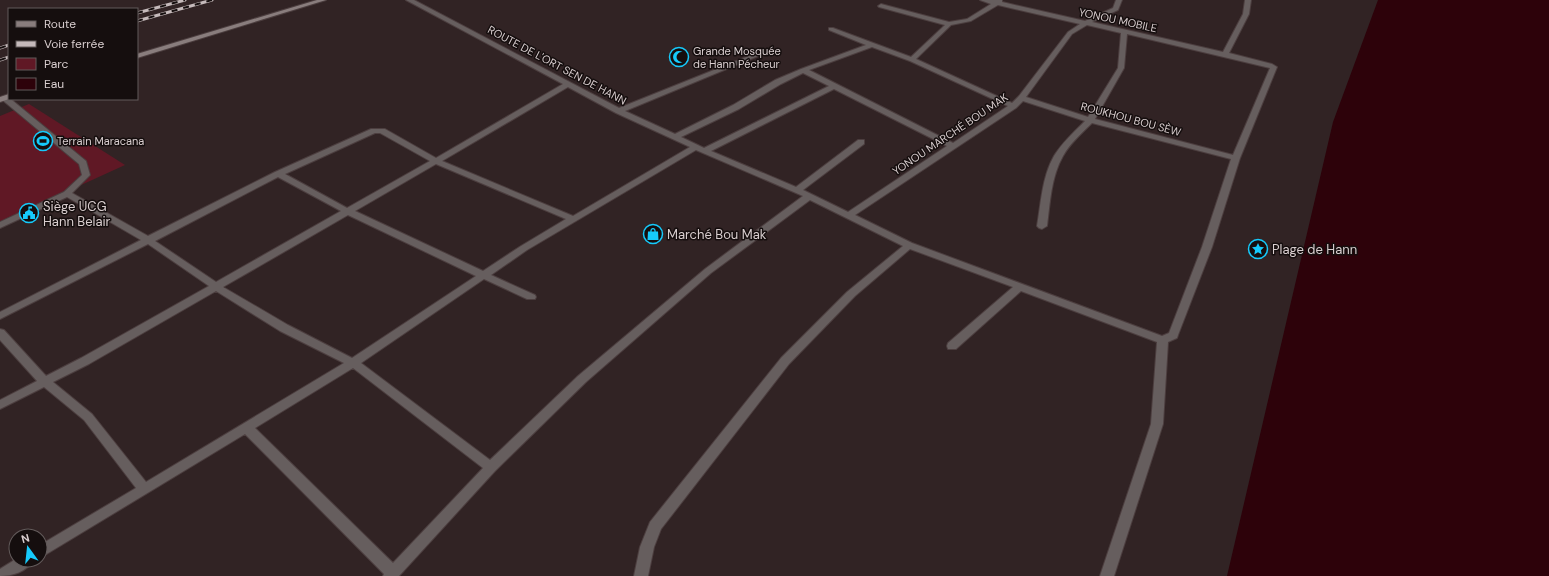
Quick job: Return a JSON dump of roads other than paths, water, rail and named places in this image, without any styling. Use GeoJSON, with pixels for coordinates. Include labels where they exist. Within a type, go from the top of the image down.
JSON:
{"type":"FeatureCollection","features":[{"type":"Feature","properties":{"kind":"main road"},"geometry":{"type":"LineString","coordinates":[[138,56],[323,0]]}},
{"type":"Feature","properties":{"kind":"street","name":"ROUTE DE L'ORT SEN DE HANN"},"geometry":{"type":"LineString","coordinates":[[409,0],[619,111],[700,149],[809,196],[909,246],[1163,340]]}},
{"type":"Feature","properties":{"kind":"street","name":"YONOU MOBILE"},"geometry":{"type":"LineString","coordinates":[[983,0],[999,2],[1084,24],[1270,64],[1274,67],[1236,158]]}},
{"type":"Feature","properties":{"kind":"street","name":"YONOU MARCHÉ BOU MAK"},"geometry":{"type":"LineString","coordinates":[[848,216],[1013,106],[1022,98],[1070,33],[1084,24],[1116,9],[1119,0]]}},
{"type":"Feature","properties":{"kind":"street"},"geometry":{"type":"LineString","coordinates":[[1225,54],[1246,14],[1248,0]]}},
{"type":"Feature","properties":{"kind":"street"},"geometry":{"type":"LineString","coordinates":[[881,6],[949,24],[969,20],[999,2]]}},
{"type":"Feature","properties":{"kind":"street"},"geometry":{"type":"LineString","coordinates":[[912,60],[949,24]]}},
{"type":"Feature","properties":{"kind":"street"},"geometry":{"type":"LineString","coordinates":[[831,28],[912,60],[1013,106]]}},
{"type":"Feature","properties":{"kind":"street"},"geometry":{"type":"LineString","coordinates":[[1042,226],[1049,180],[1058,158],[1067,144],[1090,120],[1121,68],[1124,32]]}},
{"type":"Feature","properties":{"kind":"street"},"geometry":{"type":"LineString","coordinates":[[675,137],[736,107],[778,82],[804,70],[872,44]]}},
{"type":"Feature","properties":{"kind":"street"},"geometry":{"type":"LineString","coordinates":[[619,111],[756,55]]}},
{"type":"Feature","properties":{"kind":"street"},"geometry":{"type":"LineString","coordinates":[[804,70],[953,146]]}},
{"type":"Feature","properties":{"kind":"street"},"geometry":{"type":"LineString","coordinates":[[0,405],[85,361],[347,211],[436,162],[568,84]]}},
{"type":"Feature","properties":{"kind":"street"},"geometry":{"type":"LineString","coordinates":[[48,547],[353,363],[524,248],[573,219],[700,149],[834,86]]}},
{"type":"Feature","properties":{"kind":"street"},"geometry":{"type":"LineString","coordinates":[[0,225],[67,194],[86,175],[83,163],[4,98]]}},
{"type":"Feature","properties":{"kind":"street","name":"ROUKHOU BOU SÈW"},"geometry":{"type":"LineString","coordinates":[[1022,98],[1090,120],[1236,158]]}},
{"type":"Feature","properties":{"kind":"street"},"geometry":{"type":"LineString","coordinates":[[0,316],[278,174],[374,132],[382,131],[436,162],[573,219]]}},
{"type":"Feature","properties":{"kind":"street"},"geometry":{"type":"LineString","coordinates":[[796,191],[861,142]]}},
{"type":"Feature","properties":{"kind":"street"},"geometry":{"type":"LineString","coordinates":[[1108,576],[1157,424],[1163,340],[1172,335],[1207,247],[1236,158]]}},
{"type":"Feature","properties":{"kind":"street"},"geometry":{"type":"LineString","coordinates":[[278,174],[347,211],[531,297]]}},
{"type":"Feature","properties":{"kind":"street"},"geometry":{"type":"LineString","coordinates":[[67,194],[148,240],[215,286],[284,328],[353,363],[491,467]]}},
{"type":"Feature","properties":{"kind":"street"},"geometry":{"type":"LineString","coordinates":[[247,428],[391,574],[491,467],[582,379],[702,276],[809,196]]}},
{"type":"Feature","properties":{"kind":"street"},"geometry":{"type":"LineString","coordinates":[[641,576],[647,546],[655,526],[780,367],[851,294],[909,246]]}},
{"type":"Feature","properties":{"kind":"street"},"geometry":{"type":"LineString","coordinates":[[952,346],[1019,287]]}},
{"type":"Feature","properties":{"kind":"street"},"geometry":{"type":"LineString","coordinates":[[0,333],[45,382],[88,417],[144,489]]}},
{"type":"Feature","properties":{"kind":"street"},"geometry":{"type":"LineString","coordinates":[[0,576],[13,568]]}},
{"type":"Feature","properties":{"kind":"water"},"geometry":{"type":"Polygon","coordinates":[[[1378,0],[1549,0],[1549,576],[1227,576],[1333,122],[1378,0]]]}},
{"type":"Feature","properties":{"kind":"railway"},"geometry":{"type":"LineString","coordinates":[[138,13],[185,0]]}},
{"type":"Feature","properties":{"kind":"railway"},"geometry":{"type":"LineString","coordinates":[[138,21],[212,0]]}},
{"type":"Feature","properties":{"kind":"railway"},"geometry":{"type":"LineString","coordinates":[[0,48],[8,45]]}},
{"type":"Feature","properties":{"kind":"railway"},"geometry":{"type":"LineString","coordinates":[[0,60],[8,57]]}},
{"type":"Feature","properties":{"kind":"place","name":"Grande Mosquée de Hann Pécheur"},"geometry":{"type":"Point","coordinates":[679,57]}},
{"type":"Feature","properties":{"kind":"place","name":"Terrain Maracana"},"geometry":{"type":"Point","coordinates":[43,141]}},
{"type":"Feature","properties":{"kind":"place","name":"Siège UCG Hann Belair"},"geometry":{"type":"Point","coordinates":[29,213]}},
{"type":"Feature","properties":{"kind":"place","name":"Marché Bou Mak"},"geometry":{"type":"Point","coordinates":[653,234]}},
{"type":"Feature","properties":{"kind":"place","name":"Plage de Hann"},"geometry":{"type":"Point","coordinates":[1258,249]}}]}
